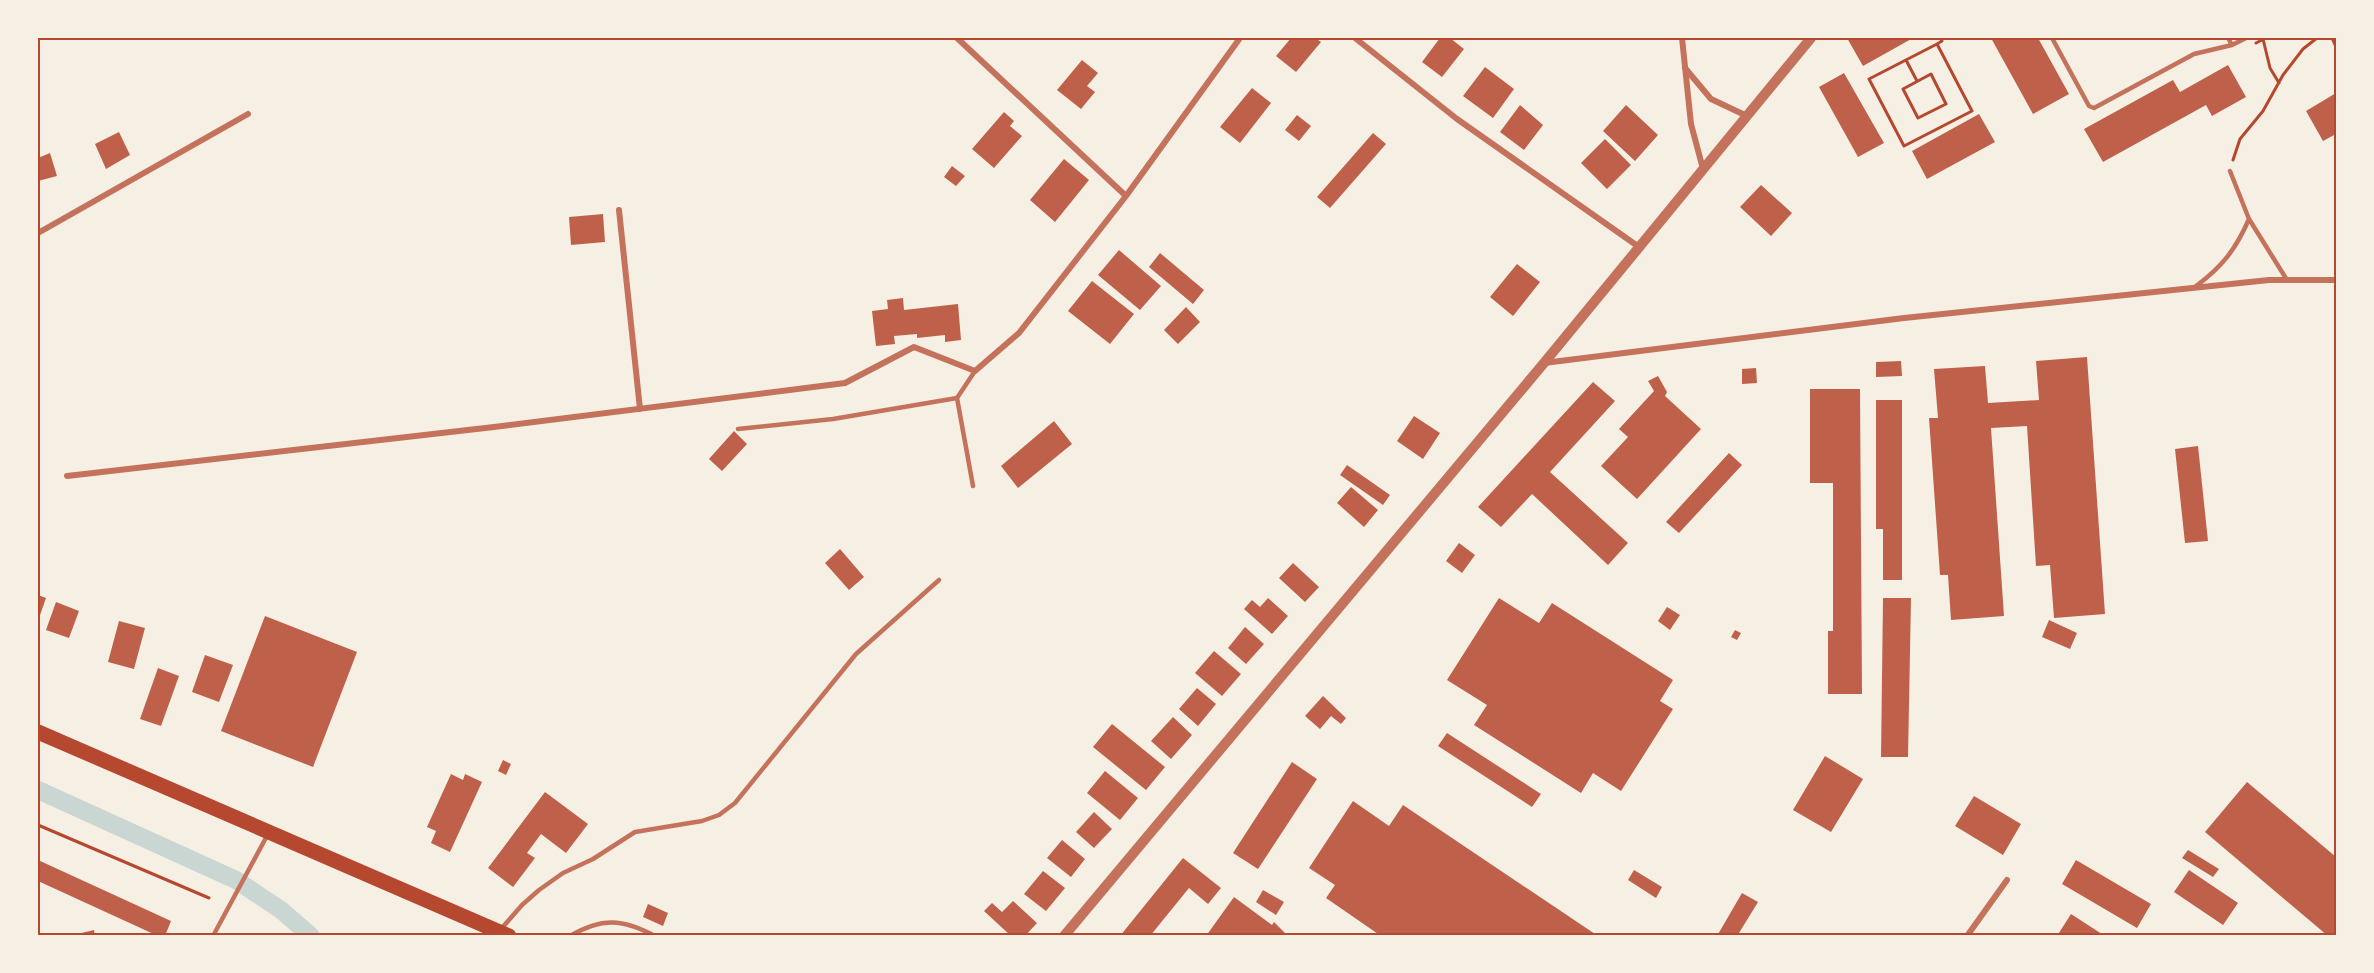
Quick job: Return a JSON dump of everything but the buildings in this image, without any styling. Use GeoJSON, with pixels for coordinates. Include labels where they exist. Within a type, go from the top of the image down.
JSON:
{"type":"FeatureCollection","features":[{"type":"Feature","properties":{"kind":"main road"},"geometry":{"type":"LineString","coordinates":[[38,732],[504,933]]}},
{"type":"Feature","properties":{"kind":"street"},"geometry":{"type":"LineString","coordinates":[[957,38],[1126,196]]}},
{"type":"Feature","properties":{"kind":"street"},"geometry":{"type":"LineString","coordinates":[[66,476],[845,383],[914,348],[975,371],[1019,333],[1126,196],[1240,38]]}},
{"type":"Feature","properties":{"kind":"street"},"geometry":{"type":"LineString","coordinates":[[1355,38],[1457,119],[1639,247]]}},
{"type":"Feature","properties":{"kind":"street"},"geometry":{"type":"LineString","coordinates":[[1682,38],[1691,124],[1703,169]]}},
{"type":"Feature","properties":{"kind":"street"},"geometry":{"type":"LineString","coordinates":[[1064,936],[1544,363],[1811,38]]}},
{"type":"Feature","properties":{"kind":"street"},"geometry":{"type":"LineString","coordinates":[[1685,68],[1712,99],[1747,116]]}},
{"type":"Feature","properties":{"kind":"street"},"geometry":{"type":"LineString","coordinates":[[38,233],[248,114]]}},
{"type":"Feature","properties":{"kind":"street"},"geometry":{"type":"LineString","coordinates":[[619,210],[640,409]]}},
{"type":"Feature","properties":{"kind":"street"},"geometry":{"type":"LineString","coordinates":[[1544,363],[1904,318],[2194,288],[2287,280],[2337,280]]}},
{"type":"Feature","properties":{"kind":"street"},"geometry":{"type":"LineString","coordinates":[[1967,936],[2007,880]]}},
{"type":"Feature","properties":{"kind":"lane"},"geometry":{"type":"LineString","coordinates":[[2052,38],[2089,106],[2094,108],[2194,54],[2232,45],[2246,38]]}},
{"type":"Feature","properties":{"kind":"lane"},"geometry":{"type":"LineString","coordinates":[[2228,38],[2232,45]]}},
{"type":"Feature","properties":{"kind":"lane"},"geometry":{"type":"LineString","coordinates":[[2230,171],[2249,219],[2287,280]]}},
{"type":"Feature","properties":{"kind":"lane"},"geometry":{"type":"LineString","coordinates":[[2194,288],[2218,270],[2240,242],[2249,219]]}},
{"type":"Feature","properties":{"kind":"lane"},"geometry":{"type":"LineString","coordinates":[[973,486],[957,398],[975,371]]}},
{"type":"Feature","properties":{"kind":"lane"},"geometry":{"type":"LineString","coordinates":[[738,429],[833,419],[957,398]]}},
{"type":"Feature","properties":{"kind":"lane"},"geometry":{"type":"LineString","coordinates":[[504,933],[522,905],[539,890],[563,873],[593,859],[635,832],[702,821],[719,815],[735,803],[856,654],[939,580]]}},
{"type":"Feature","properties":{"kind":"lane"},"geometry":{"type":"LineString","coordinates":[[213,936],[270,832]]}},
{"type":"Feature","properties":{"kind":"lane"},"geometry":{"type":"LineString","coordinates":[[570,936],[593,926],[623,922],[655,936]]}},
{"type":"Feature","properties":{"kind":"path"},"geometry":{"type":"LineString","coordinates":[[1937,44],[1972,111],[1904,146],[1869,78],[1937,44],[1942,41],[1940,38]]}},
{"type":"Feature","properties":{"kind":"path"},"geometry":{"type":"LineString","coordinates":[[2230,171],[2240,139],[2263,111],[2303,49],[2317,38]]}},
{"type":"Feature","properties":{"kind":"path"},"geometry":{"type":"LineString","coordinates":[[2332,38],[2337,47]]}},
{"type":"Feature","properties":{"kind":"path"},"geometry":{"type":"LineString","coordinates":[[2263,39],[2270,68],[2279,83]]}},
{"type":"Feature","properties":{"kind":"path"},"geometry":{"type":"LineString","coordinates":[[1906,60],[1917,81]]}},
{"type":"Feature","properties":{"kind":"path"},"geometry":{"type":"LineString","coordinates":[[1931,74],[1946,104],[1918,118],[1902,89],[1917,81],[1931,74]]}},
{"type":"Feature","properties":{"kind":"path"},"geometry":{"type":"LineString","coordinates":[[38,825],[209,898]]}},
{"type":"Feature","properties":{"kind":"waterway"},"geometry":{"type":"LineString","coordinates":[[38,790],[236,880],[281,910],[311,936]]}}]}
